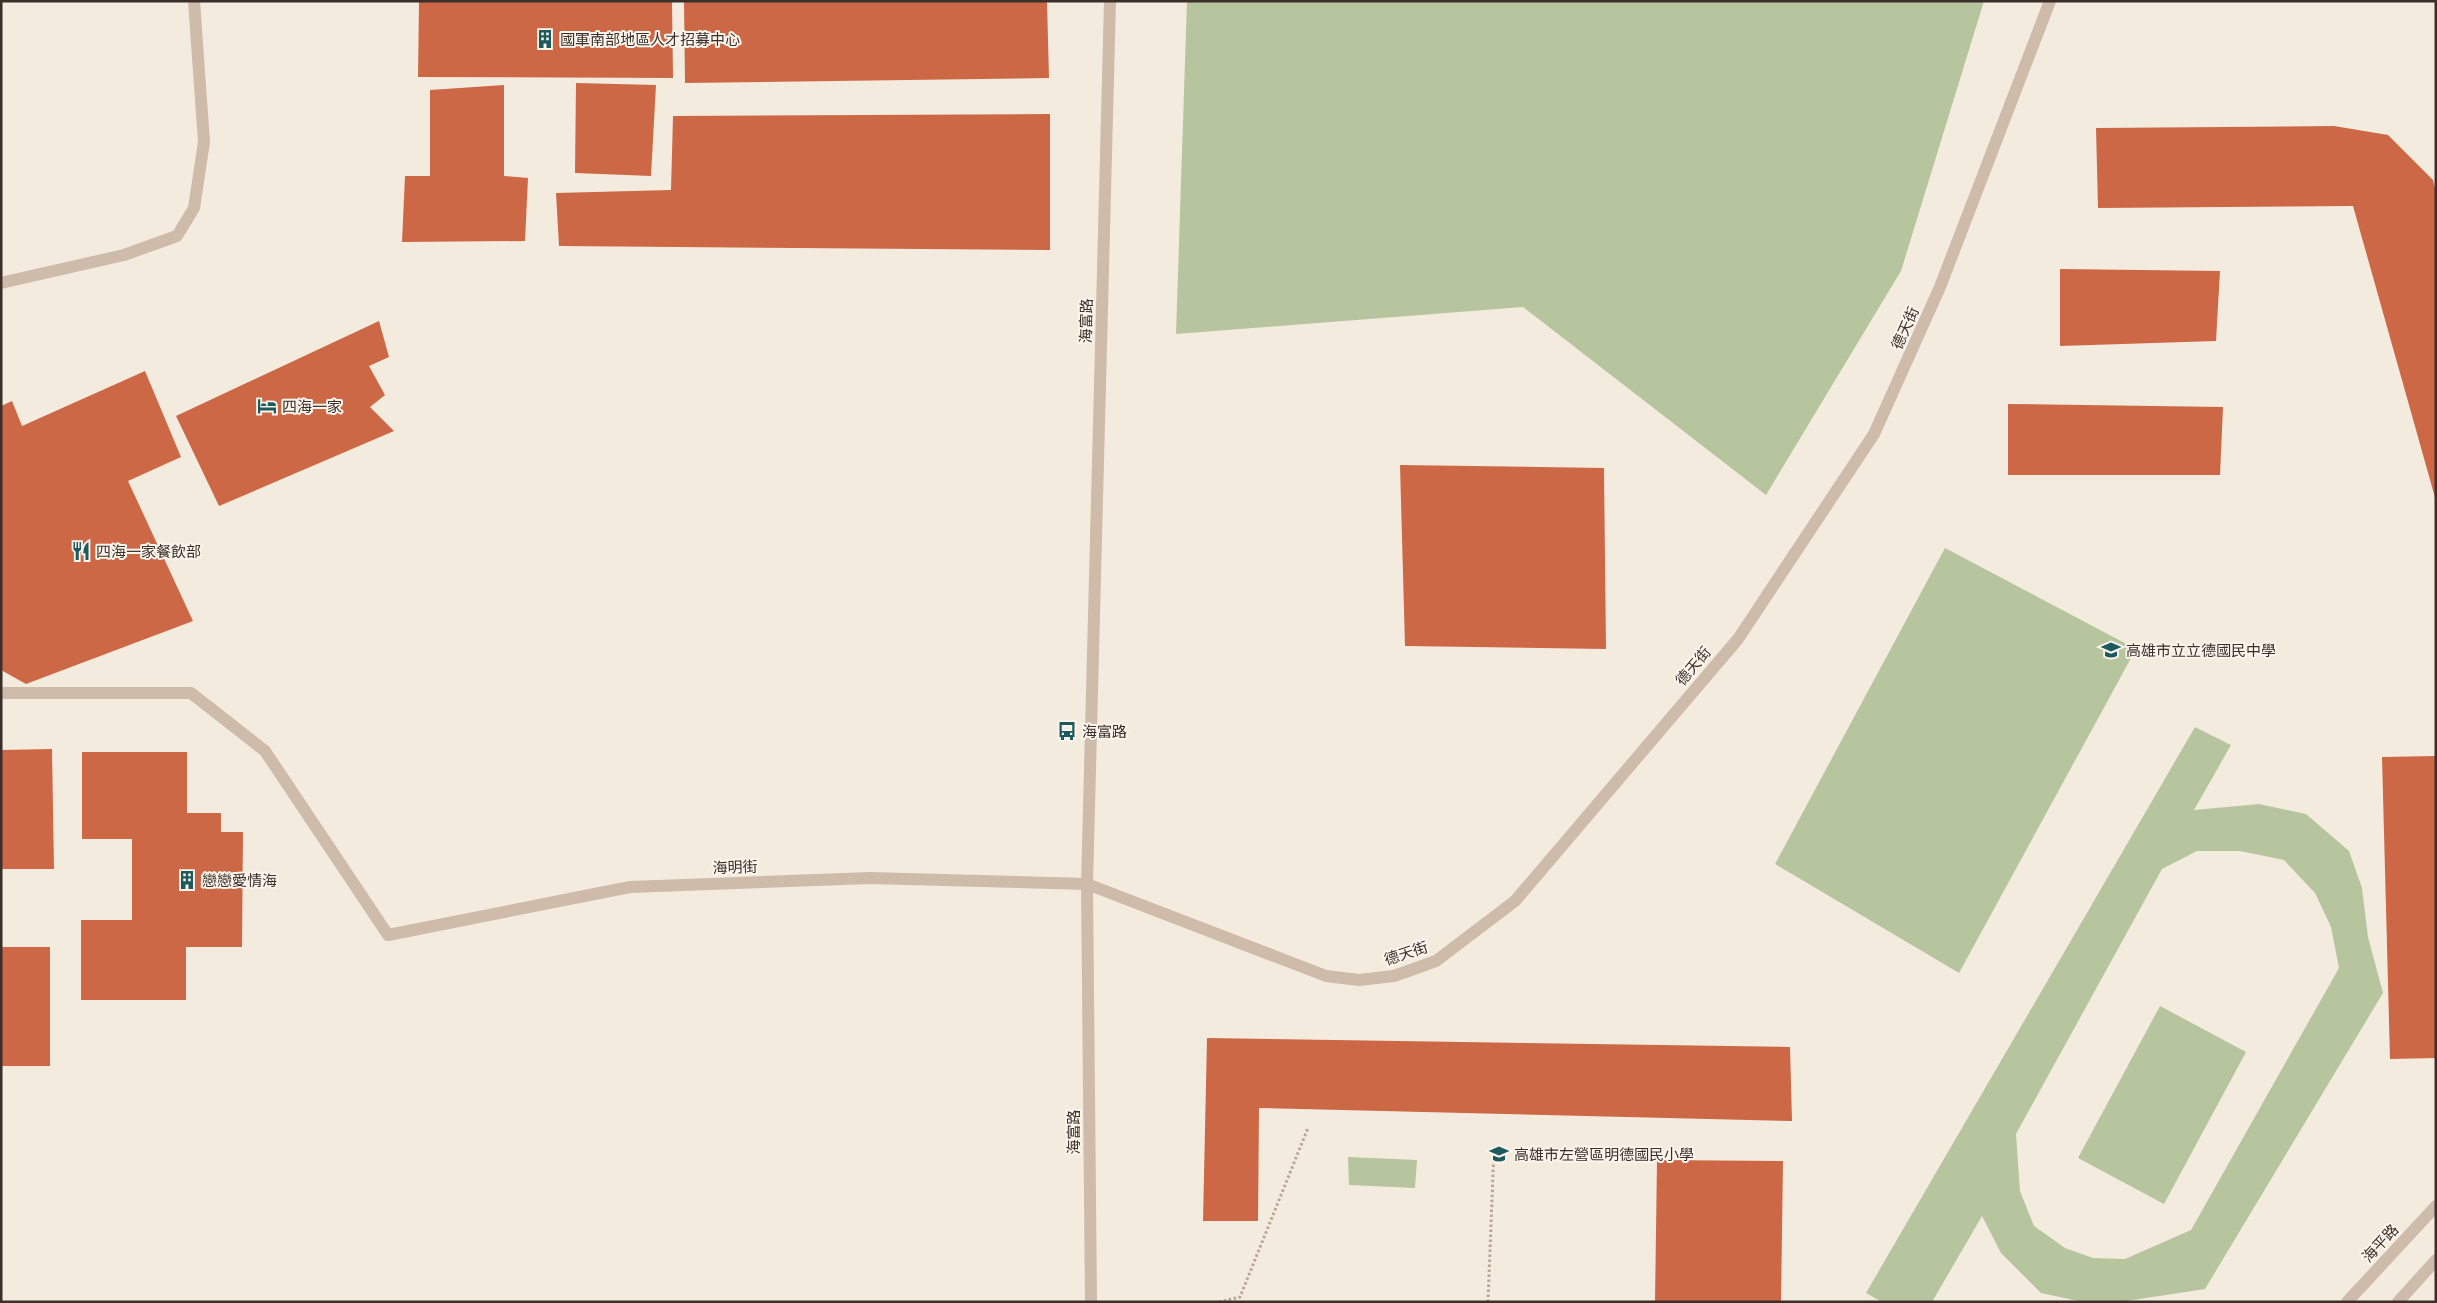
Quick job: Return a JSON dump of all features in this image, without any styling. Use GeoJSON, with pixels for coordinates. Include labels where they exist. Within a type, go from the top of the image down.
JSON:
{"type":"FeatureCollection","features":[{"type":"Feature","properties":{"kind":"street"},"geometry":{"type":"LineString","coordinates":[[1,282],[124,255],[177,236],[194,208],[204,142],[194,1]]}},
{"type":"Feature","properties":{"kind":"street","name":"海富路"},"geometry":{"type":"LineString","coordinates":[[1091,1302],[1088,884],[1110,1]]}},
{"type":"Feature","properties":{"kind":"street","name":"德天街"},"geometry":{"type":"LineString","coordinates":[[1088,884],[1326,976],[1359,980],[1394,976],[1436,961],[1514,901],[1738,639],[1874,434],[1940,287],[2050,1]]}},
{"type":"Feature","properties":{"kind":"street","name":"海明街"},"geometry":{"type":"LineString","coordinates":[[1,693],[191,693],[264,751],[388,935],[630,887],[870,878],[1088,884]]}},
{"type":"Feature","properties":{"kind":"street","name":"海平路"},"geometry":{"type":"LineString","coordinates":[[2348,1302],[2436,1206]]}},
{"type":"Feature","properties":{"kind":"street"},"geometry":{"type":"LineString","coordinates":[[2398,1302],[2436,1260]]}},
{"type":"Feature","properties":{"kind":"path"},"geometry":{"type":"LineString","coordinates":[[1219,1302],[1240,1297],[1308,1128]]}},
{"type":"Feature","properties":{"kind":"path"},"geometry":{"type":"LineString","coordinates":[[1488,1302],[1494,1148]]}},
{"type":"Feature","properties":{"kind":"green space"},"geometry":{"type":"Polygon","coordinates":[[[1187,1],[1984,1],[1901,271],[1766,495],[1523,307],[1176,334],[1187,1]]]}},
{"type":"Feature","properties":{"kind":"green space"},"geometry":{"type":"Polygon","coordinates":[[[1945,548],[2136,649],[1959,973],[1775,864],[1945,548]]]}},
{"type":"Feature","properties":{"kind":"green space"},"geometry":{"type":"Polygon","coordinates":[[[2195,727],[2231,745],[2194,810],[2259,804],[2306,814],[2349,851],[2362,888],[2368,937],[2383,993],[2205,1289],[2120,1302],[2083,1302],[2041,1293],[2001,1253],[1982,1216],[1932,1302],[1882,1302],[1866,1293],[2195,727]],[[2197,851],[2162,869],[2016,1134],[2020,1191],[2034,1226],[2065,1248],[2093,1258],[2125,1259],[2191,1230],[2339,968],[2331,927],[2315,893],[2284,860],[2240,851],[2197,851]]]}},
{"type":"Feature","properties":{"kind":"green space"},"geometry":{"type":"Polygon","coordinates":[[[2160,1006],[2246,1052],[2164,1204],[2078,1158],[2160,1006]]]}},
{"type":"Feature","properties":{"kind":"green space"},"geometry":{"type":"Polygon","coordinates":[[[1348,1157],[1417,1160],[1415,1188],[1349,1185],[1348,1157]]]}},
{"type":"Feature","properties":{"kind":"building","name":"國軍南部地區人才招募中心"},"geometry":{"type":"Polygon","coordinates":[[[419,1],[672,1],[673,78],[418,77],[419,1]]]}},
{"type":"Feature","properties":{"kind":"building"},"geometry":{"type":"Polygon","coordinates":[[[684,1],[1047,1],[1049,78],[685,83],[684,1]]]}},
{"type":"Feature","properties":{"kind":"building"},"geometry":{"type":"Polygon","coordinates":[[[576,83],[656,85],[651,176],[575,173],[576,83]]]}},
{"type":"Feature","properties":{"kind":"building"},"geometry":{"type":"Polygon","coordinates":[[[504,85],[504,176],[528,178],[525,241],[402,242],[405,176],[430,176],[430,90],[504,85]]]}},
{"type":"Feature","properties":{"kind":"building"},"geometry":{"type":"Polygon","coordinates":[[[1050,114],[1050,250],[559,246],[556,193],[671,190],[673,116],[1050,114]]]}},
{"type":"Feature","properties":{"kind":"building"},"geometry":{"type":"Polygon","coordinates":[[[2334,126],[2388,135],[2433,180],[2436,192],[2436,501],[2353,206],[2098,208],[2096,128],[2334,126]]]}},
{"type":"Feature","properties":{"kind":"building"},"geometry":{"type":"Polygon","coordinates":[[[2060,269],[2220,271],[2216,341],[2060,346],[2060,269]]]}},
{"type":"Feature","properties":{"kind":"building"},"geometry":{"type":"Polygon","coordinates":[[[379,321],[389,357],[369,366],[385,395],[370,407],[394,431],[219,506],[176,416],[379,321]]]}},
{"type":"Feature","properties":{"kind":"building","name":"四海一家餐飲部"},"geometry":{"type":"Polygon","coordinates":[[[145,371],[181,457],[128,481],[193,621],[26,684],[1,670],[1,406],[12,401],[22,426],[145,371]]]}},
{"type":"Feature","properties":{"kind":"building"},"geometry":{"type":"Polygon","coordinates":[[[2008,404],[2223,407],[2220,475],[2008,475],[2008,404]]]}},
{"type":"Feature","properties":{"kind":"building"},"geometry":{"type":"Polygon","coordinates":[[[1400,465],[1604,468],[1606,649],[1405,646],[1400,465]]]}},
{"type":"Feature","properties":{"kind":"building"},"geometry":{"type":"Polygon","coordinates":[[[52,749],[54,869],[1,869],[1,750],[52,749]]]}},
{"type":"Feature","properties":{"kind":"building","name":"戀戀愛情海"},"geometry":{"type":"Polygon","coordinates":[[[82,752],[187,752],[187,813],[221,813],[221,832],[243,832],[242,947],[186,947],[186,1000],[81,1000],[81,920],[132,920],[132,839],[82,839],[82,752]]]}},
{"type":"Feature","properties":{"kind":"building"},"geometry":{"type":"Polygon","coordinates":[[[2436,756],[2436,1058],[2390,1059],[2382,757],[2436,756]]]}},
{"type":"Feature","properties":{"kind":"building"},"geometry":{"type":"Polygon","coordinates":[[[1,947],[50,947],[50,1066],[1,1066],[1,947]]]}},
{"type":"Feature","properties":{"kind":"building"},"geometry":{"type":"Polygon","coordinates":[[[1207,1038],[1790,1047],[1792,1121],[1259,1108],[1258,1221],[1203,1221],[1207,1038]]]}},
{"type":"Feature","properties":{"kind":"building"},"geometry":{"type":"Polygon","coordinates":[[[1657,1160],[1783,1161],[1781,1302],[1655,1302],[1657,1160]]]}},
{"type":"Feature","properties":{"kind":"place","name":"國軍南部地區人才招募中心"},"geometry":{"type":"Point","coordinates":[545,39]}},
{"type":"Feature","properties":{"kind":"place","name":"四海一家"},"geometry":{"type":"Point","coordinates":[267,406]}},
{"type":"Feature","properties":{"kind":"place","name":"四海一家餐飲部"},"geometry":{"type":"Point","coordinates":[81,551]}},
{"type":"Feature","properties":{"kind":"place","name":"高雄市立立德國民中學"},"geometry":{"type":"Point","coordinates":[2111,650]}},
{"type":"Feature","properties":{"kind":"place","name":"海富路"},"geometry":{"type":"Point","coordinates":[1067,731]}},
{"type":"Feature","properties":{"kind":"place","name":"戀戀愛情海"},"geometry":{"type":"Point","coordinates":[187,880]}},
{"type":"Feature","properties":{"kind":"place","name":"高雄市左營區明德國民小學"},"geometry":{"type":"Point","coordinates":[1499,1154]}}]}
